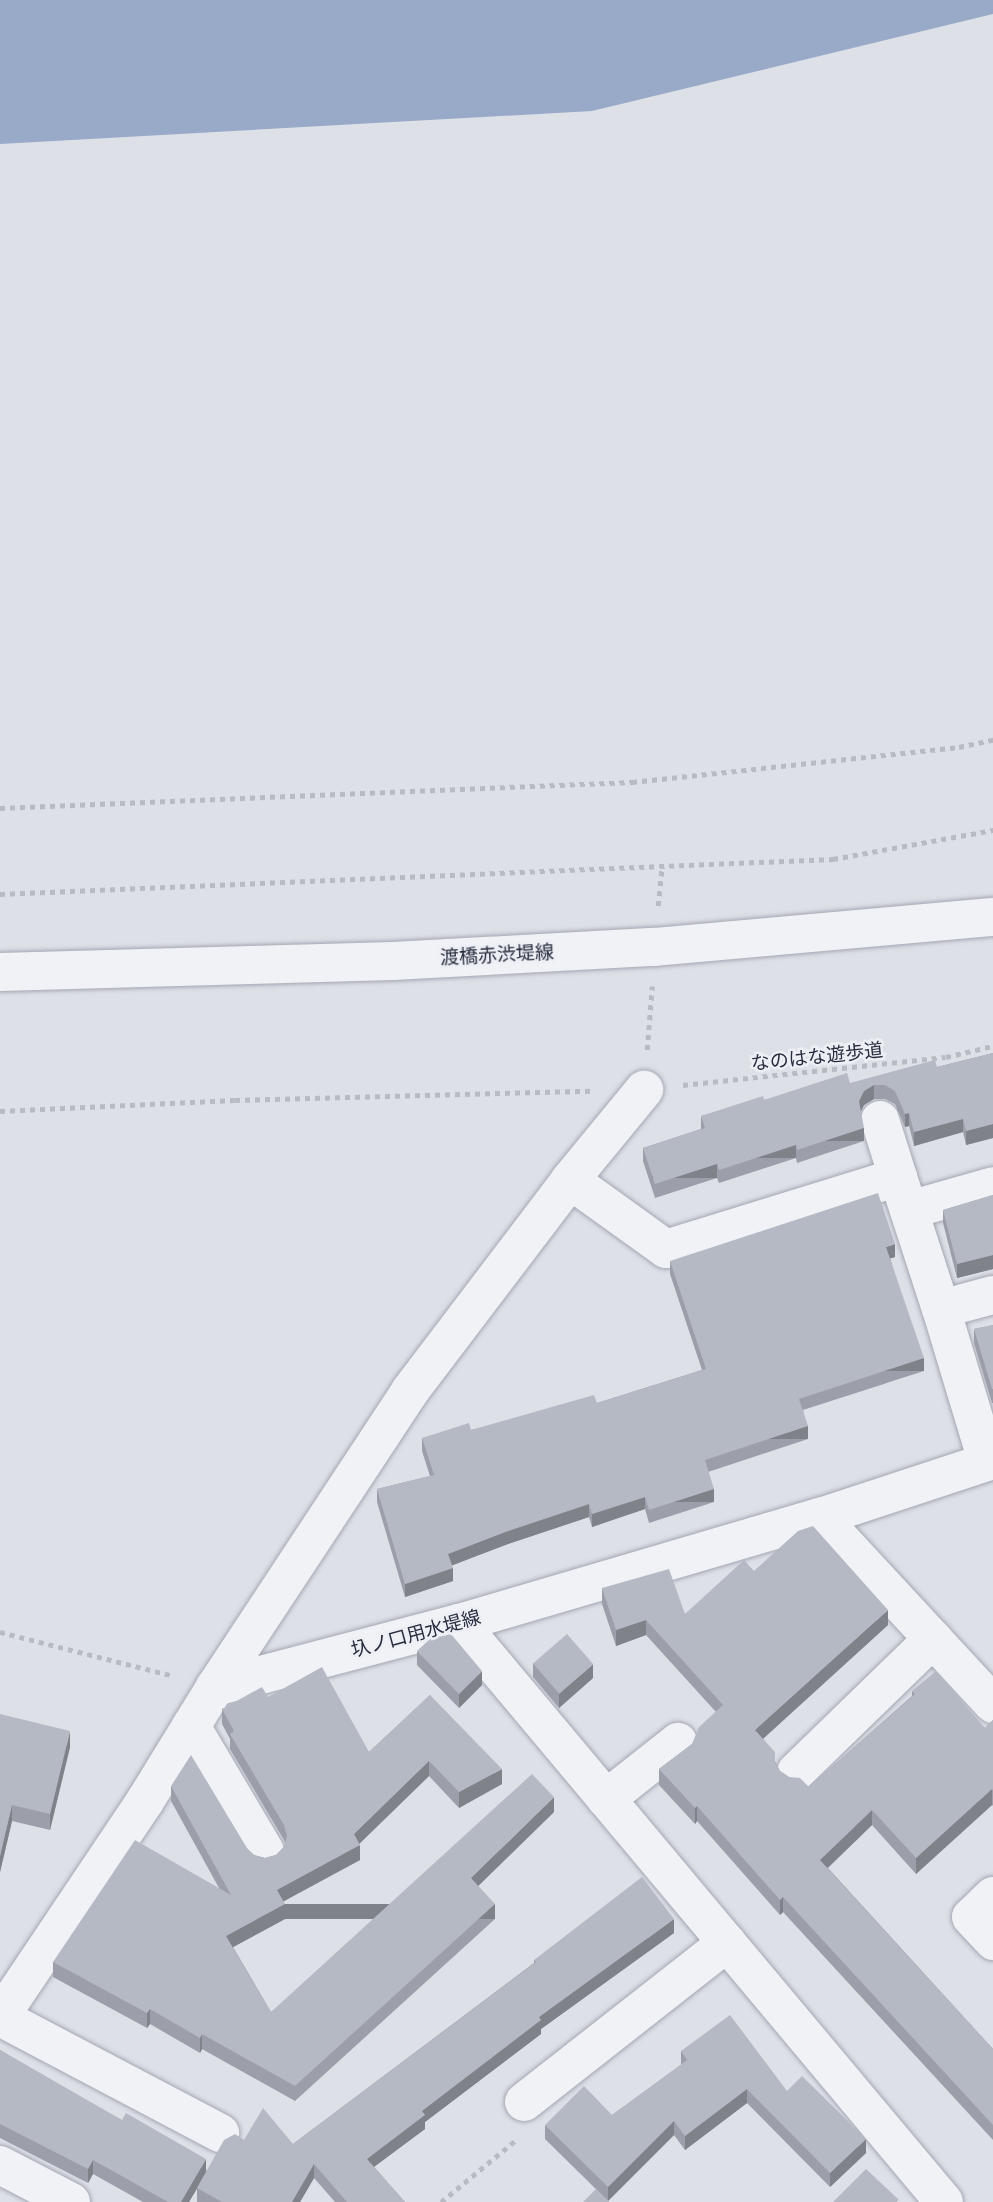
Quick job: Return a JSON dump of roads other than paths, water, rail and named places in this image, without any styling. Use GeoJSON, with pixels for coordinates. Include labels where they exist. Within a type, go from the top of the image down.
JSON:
{"type":"FeatureCollection","features":[{"type":"Feature","properties":{"kind":"street","name":"渡橋赤渋堤線"},"geometry":{"type":"LineString","coordinates":[[0,972],[393,961],[655,947],[993,917]]}},
{"type":"Feature","properties":{"kind":"street"},"geometry":{"type":"LineString","coordinates":[[220,2133],[0,2017],[145,1801],[215,1687],[410,1391],[570,1180],[643,1090]]}},
{"type":"Feature","properties":{"kind":"street"},"geometry":{"type":"LineString","coordinates":[[880,1120],[990,1460]]}},
{"type":"Feature","properties":{"kind":"street"},"geometry":{"type":"LineString","coordinates":[[570,1180],[666,1249],[904,1193],[993,1186]]}},
{"type":"Feature","properties":{"kind":"street"},"geometry":{"type":"LineString","coordinates":[[941,1309],[993,1295]]}},
{"type":"Feature","properties":{"kind":"street","name":"圦ノ口用水堤線"},"geometry":{"type":"LineString","coordinates":[[215,1687],[458,1623],[820,1517],[990,1460]]}},
{"type":"Feature","properties":{"kind":"street"},"geometry":{"type":"LineString","coordinates":[[820,1517],[993,1704]]}},
{"type":"Feature","properties":{"kind":"street"},"geometry":{"type":"LineString","coordinates":[[458,1623],[944,2202]]}},
{"type":"Feature","properties":{"kind":"street"},"geometry":{"type":"LineString","coordinates":[[796,1772],[933,1639]]}},
{"type":"Feature","properties":{"kind":"street"},"geometry":{"type":"LineString","coordinates":[[191,1727],[265,1851]]}},
{"type":"Feature","properties":{"kind":"street"},"geometry":{"type":"LineString","coordinates":[[606,1799],[678,1742]]}},
{"type":"Feature","properties":{"kind":"street"},"geometry":{"type":"LineString","coordinates":[[993,1896],[971,1917],[993,1941]]}},
{"type":"Feature","properties":{"kind":"street"},"geometry":{"type":"LineString","coordinates":[[524,2102],[727,1943]]}},
{"type":"Feature","properties":{"kind":"street"},"geometry":{"type":"LineString","coordinates":[[0,2165],[71,2202]]}},
{"type":"Feature","properties":{"kind":"water"},"geometry":{"type":"Polygon","coordinates":[[[0,0],[993,0],[993,14],[592,111],[0,144],[0,0]]]}}]}
